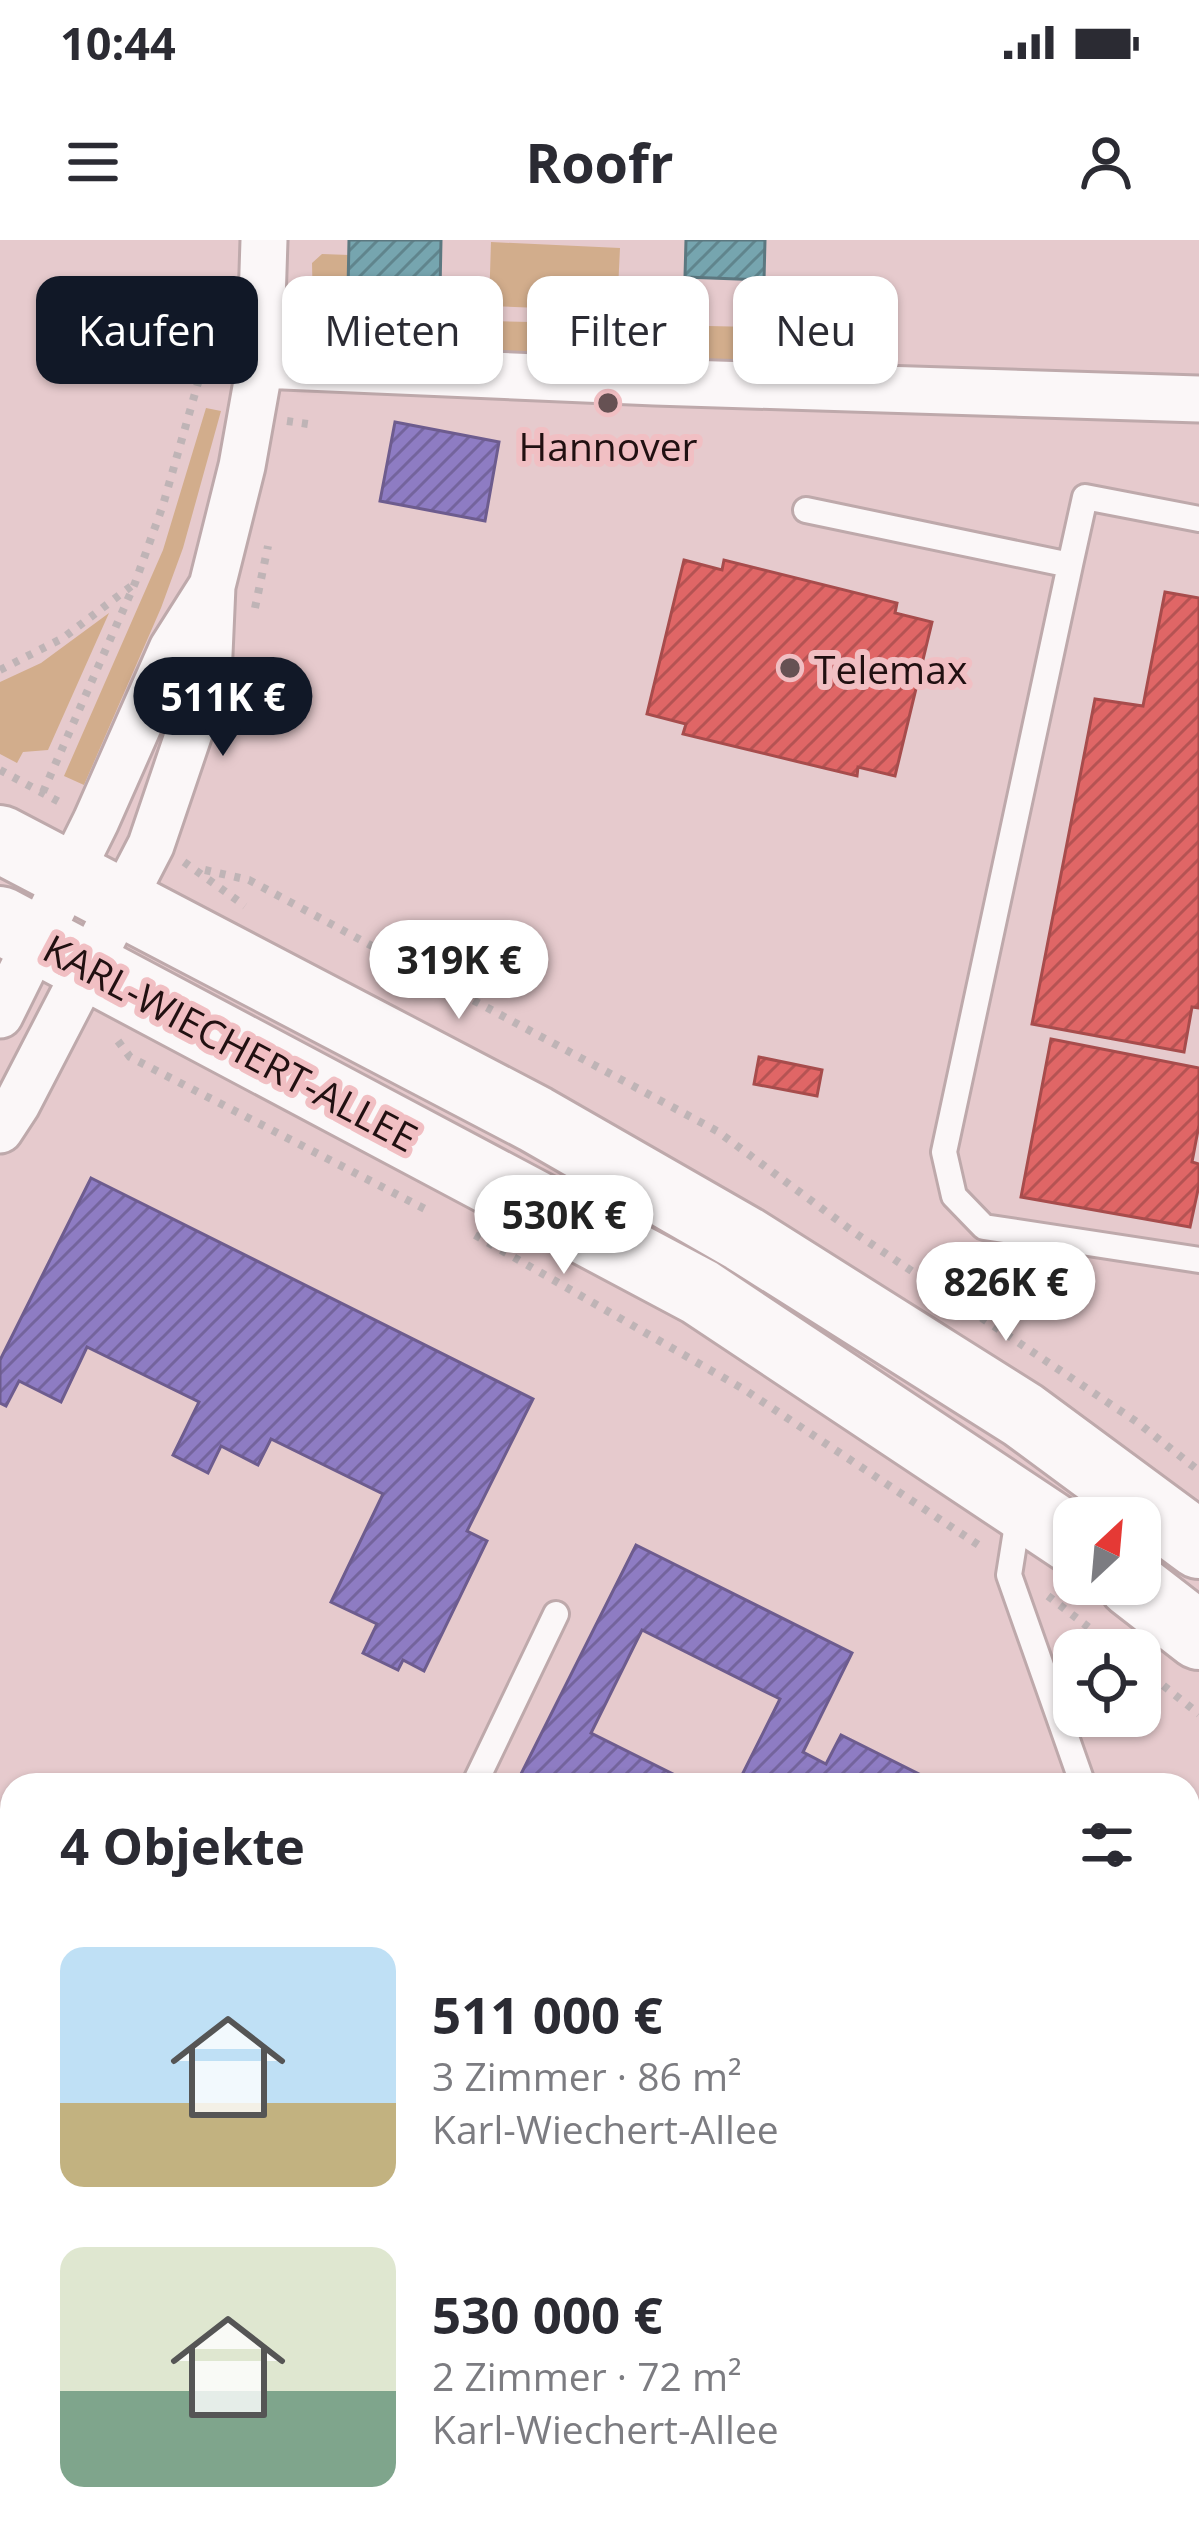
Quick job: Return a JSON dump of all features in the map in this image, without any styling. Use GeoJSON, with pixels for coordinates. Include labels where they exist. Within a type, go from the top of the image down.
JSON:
{"type":"FeatureCollection","features":[{"type":"Feature","properties":{"kind":"main road","name":"KARL-WIECHERT-ALLEE"},"geometry":{"type":"LineString","coordinates":[[0,839],[535,1119],[744,1239],[1023,1415],[1199,1545]]}},
{"type":"Feature","properties":{"kind":"main road","name":"KARL-WIECHERT-ALLEE"},"geometry":{"type":"LineString","coordinates":[[42,943],[700,1292],[1037,1537]]}},
{"type":"Feature","properties":{"kind":"main road"},"geometry":{"type":"LineString","coordinates":[[1159,1605],[1199,1636]]}},
{"type":"Feature","properties":{"kind":"street","name":"KARL-WIECHERT-ALLEE"},"geometry":{"type":"LineString","coordinates":[[96,889],[151,845],[208,677],[212,586],[242,466],[260,365],[264,240]]}},
{"type":"Feature","properties":{"kind":"street"},"geometry":{"type":"LineString","coordinates":[[260,365],[1199,399]]}},
{"type":"Feature","properties":{"kind":"street","name":"KARL-WIECHERT-ALLEE"},"geometry":{"type":"LineString","coordinates":[[96,889],[172,650],[212,586]]}},
{"type":"Feature","properties":{"kind":"street"},"geometry":{"type":"LineString","coordinates":[[0,1016],[42,943],[96,889]]}},
{"type":"Feature","properties":{"kind":"street"},"geometry":{"type":"LineString","coordinates":[[0,1130],[17,1104],[42,943]]}},
{"type":"Feature","properties":{"kind":"lane"},"geometry":{"type":"LineString","coordinates":[[1199,519],[1085,497],[944,1152],[954,1196],[985,1227],[1199,1260]]}},
{"type":"Feature","properties":{"kind":"lane"},"geometry":{"type":"LineString","coordinates":[[806,511],[1070,565]]}},
{"type":"Feature","properties":{"kind":"lane"},"geometry":{"type":"LineString","coordinates":[[1037,1537],[1081,1773]]}},
{"type":"Feature","properties":{"kind":"lane"},"geometry":{"type":"LineString","coordinates":[[480,1773],[556,1614]]}},
{"type":"Feature","properties":{"kind":"path"},"geometry":{"type":"LineString","coordinates":[[0,770],[43,792],[135,583],[164,505],[202,369],[222,359],[260,365]]}},
{"type":"Feature","properties":{"kind":"path"},"geometry":{"type":"LineString","coordinates":[[0,670],[63,638],[135,583]]}},
{"type":"Feature","properties":{"kind":"path"},"geometry":{"type":"LineString","coordinates":[[197,868],[249,880],[717,1131],[855,1233],[1137,1422],[1199,1471]]}},
{"type":"Feature","properties":{"kind":"path"},"geometry":{"type":"LineString","coordinates":[[116,1038],[130,1057],[431,1212]]}},
{"type":"Feature","properties":{"kind":"path"},"geometry":{"type":"LineString","coordinates":[[471,1233],[745,1390],[1037,1537],[1103,1629]]}},
{"type":"Feature","properties":{"kind":"path"},"geometry":{"type":"LineString","coordinates":[[1161,1684],[1199,1714]]}},
{"type":"Feature","properties":{"kind":"shaded area"},"geometry":{"type":"Polygon","coordinates":[[[491,242],[620,248],[619,276],[527,276],[527,307],[503,307],[503,276],[490,276],[491,242]]]}},
{"type":"Feature","properties":{"kind":"shaded area"},"geometry":{"type":"Polygon","coordinates":[[[322,254],[349,255],[374,276],[312,276],[312,263],[322,254]]]}},
{"type":"Feature","properties":{"kind":"shaded area"},"geometry":{"type":"Polygon","coordinates":[[[503,321],[527,322],[527,355],[503,355],[503,321]]]}},
{"type":"Feature","properties":{"kind":"shaded area"},"geometry":{"type":"Polygon","coordinates":[[[709,326],[733,327],[733,361],[709,361],[709,326]]]}},
{"type":"Feature","properties":{"kind":"shaded area"},"geometry":{"type":"Polygon","coordinates":[[[206,408],[221,411],[183,548],[84,785],[64,776],[163,550],[206,408]]]}},
{"type":"Feature","properties":{"kind":"shaded area"},"geometry":{"type":"Polygon","coordinates":[[[109,613],[48,750],[23,752],[17,763],[0,754],[0,682],[41,663],[109,613]]]}},
{"type":"Feature","properties":{"kind":"building: Handel","name":"Telemax"},"geometry":{"type":"Polygon","coordinates":[[[684,560],[722,570],[724,560],[897,603],[895,613],[932,622],[895,776],[858,767],[857,776],[683,734],[686,724],[647,714],[684,560]]]}},
{"type":"Feature","properties":{"kind":"building: Handel"},"geometry":{"type":"Polygon","coordinates":[[[1165,592],[1199,598],[1199,1008],[1192,1007],[1184,1052],[1032,1024],[1095,699],[1143,706],[1165,592]]]}},
{"type":"Feature","properties":{"kind":"building: Handel"},"geometry":{"type":"Polygon","coordinates":[[[1051,1039],[1199,1068],[1199,1125],[1192,1162],[1199,1164],[1199,1185],[1190,1227],[1021,1197],[1051,1039]]]}},
{"type":"Feature","properties":{"kind":"building: Handel"},"geometry":{"type":"Polygon","coordinates":[[[759,1057],[822,1070],[817,1096],[754,1084],[759,1057]]]}},
{"type":"Feature","properties":{"kind":"building: Büros"},"geometry":{"type":"Polygon","coordinates":[[[395,422],[499,442],[485,521],[380,501],[395,422]]]}},
{"type":"Feature","properties":{"kind":"building: Büros"},"geometry":{"type":"Polygon","coordinates":[[[91,1178],[533,1399],[467,1531],[487,1541],[424,1671],[403,1660],[398,1670],[363,1653],[377,1624],[331,1602],[383,1494],[271,1439],[258,1465],[221,1446],[208,1473],[173,1455],[199,1402],[87,1347],[61,1402],[19,1381],[6,1406],[0,1403],[0,1360],[91,1178]]]}},
{"type":"Feature","properties":{"kind":"building: Büros"},"geometry":{"type":"Polygon","coordinates":[[[636,1545],[852,1653],[803,1752],[826,1764],[841,1735],[917,1773],[743,1773],[780,1699],[642,1630],[591,1733],[671,1773],[522,1773],[636,1545]]]}},
{"type":"Feature","properties":{"kind":"building: Öffentlich"},"geometry":{"type":"Polygon","coordinates":[[[349,240],[441,240],[440,276],[348,276],[349,240]]]}},
{"type":"Feature","properties":{"kind":"building: Öffentlich"},"geometry":{"type":"Polygon","coordinates":[[[686,240],[765,240],[764,276],[685,276],[686,240]]]}},
{"type":"Feature","properties":{"kind":"place","name":"Hannover"},"geometry":{"type":"Point","coordinates":[608,403]}},
{"type":"Feature","properties":{"kind":"place","name":"Telemax"},"geometry":{"type":"Point","coordinates":[790,668]}}]}
